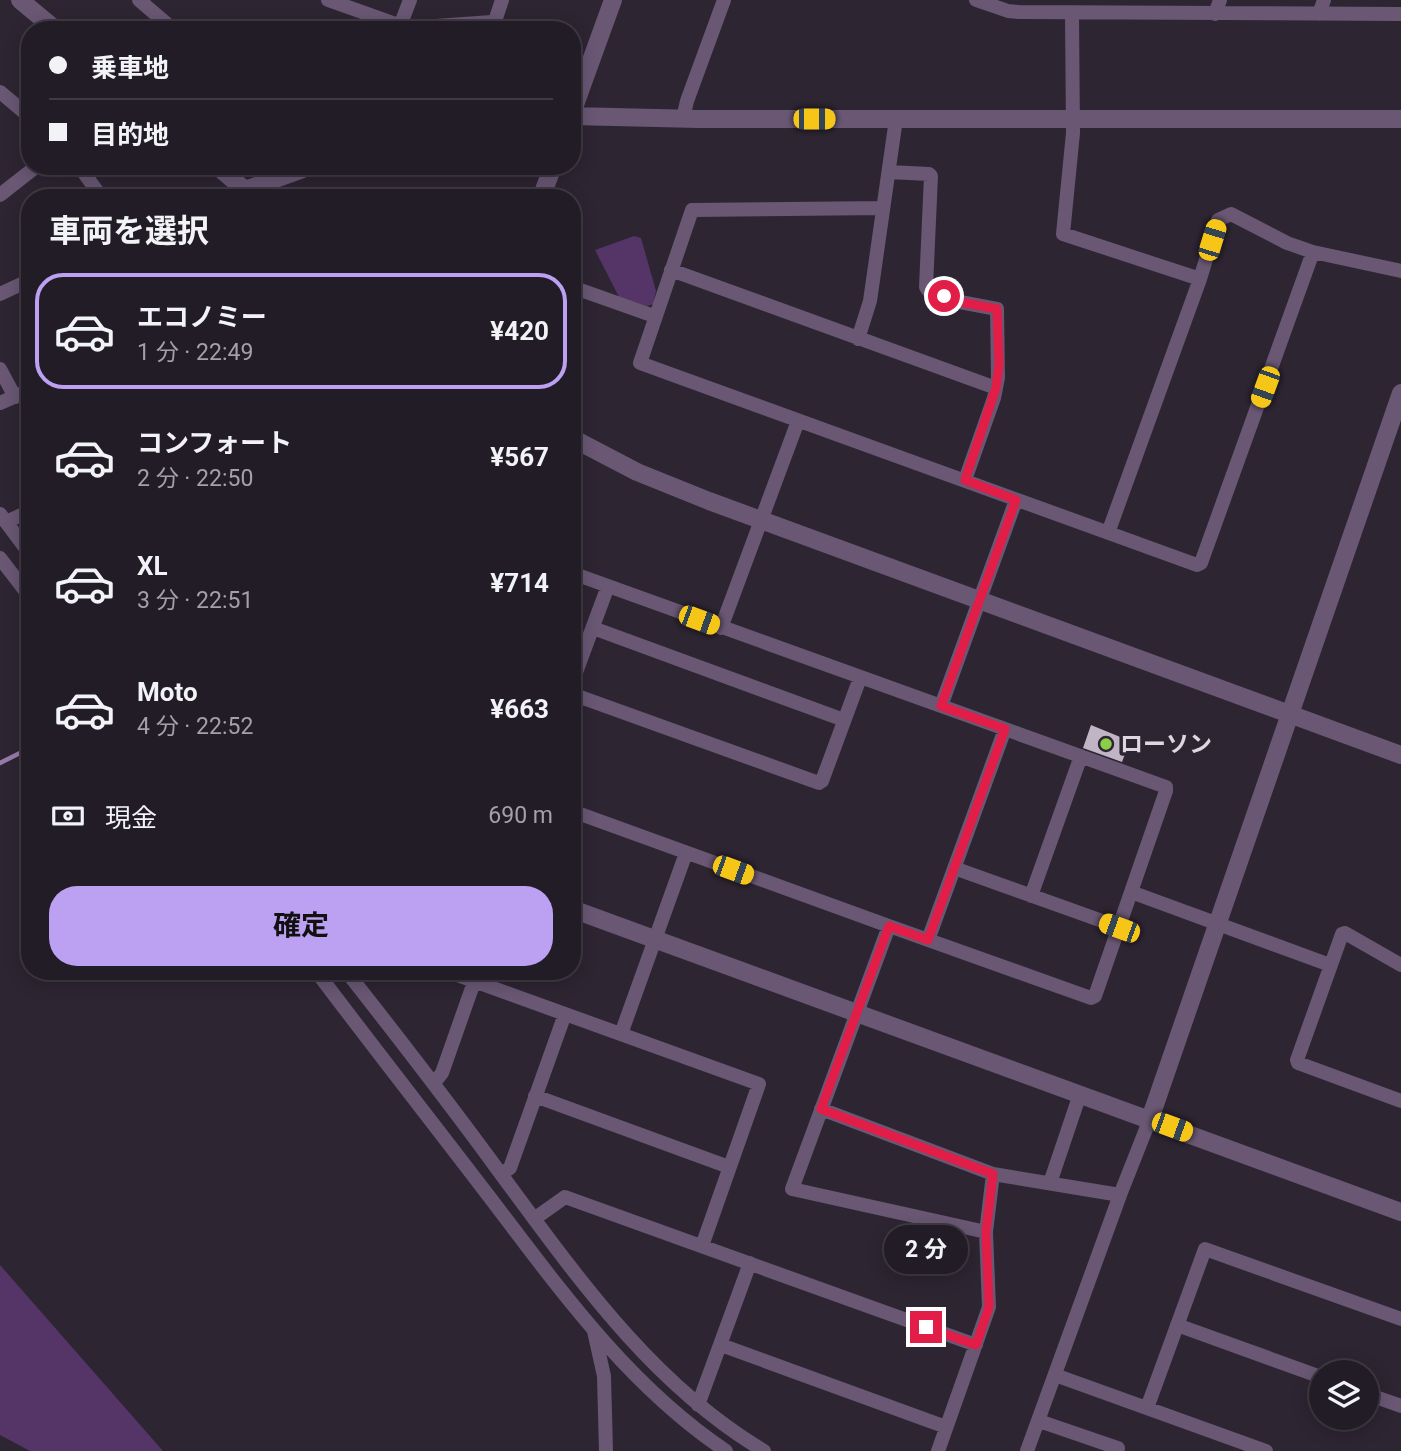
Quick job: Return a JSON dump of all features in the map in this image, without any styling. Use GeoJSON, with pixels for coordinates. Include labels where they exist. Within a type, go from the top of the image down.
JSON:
{"type":"FeatureCollection","features":[{"type":"Feature","properties":{"kind":"street"},"geometry":{"type":"LineString","coordinates":[[20,0],[45,21]]}},
{"type":"Feature","properties":{"kind":"street"},"geometry":{"type":"LineString","coordinates":[[139,0],[164,21]]}},
{"type":"Feature","properties":{"kind":"street"},"geometry":{"type":"LineString","coordinates":[[328,0],[386,21]]}},
{"type":"Feature","properties":{"kind":"street"},"geometry":{"type":"LineString","coordinates":[[402,21],[410,0]]}},
{"type":"Feature","properties":{"kind":"street"},"geometry":{"type":"LineString","coordinates":[[492,21],[502,0]]}},
{"type":"Feature","properties":{"kind":"street"},"geometry":{"type":"LineString","coordinates":[[581,89],[613,0]]}},
{"type":"Feature","properties":{"kind":"street"},"geometry":{"type":"LineString","coordinates":[[683,118],[724,0]]}},
{"type":"Feature","properties":{"kind":"street"},"geometry":{"type":"LineString","coordinates":[[976,0],[1008,11],[1072,13],[1129,7],[1321,7],[1401,14]]}},
{"type":"Feature","properties":{"kind":"street"},"geometry":{"type":"LineString","coordinates":[[1072,13],[1073,118],[1063,234],[1200,279]]}},
{"type":"Feature","properties":{"kind":"street"},"geometry":{"type":"LineString","coordinates":[[0,92],[21,110]]}},
{"type":"Feature","properties":{"kind":"street"},"geometry":{"type":"LineString","coordinates":[[581,114],[683,118],[1401,120]]}},
{"type":"Feature","properties":{"kind":"street"},"geometry":{"type":"LineString","coordinates":[[858,338],[870,301],[897,119]]}},
{"type":"Feature","properties":{"kind":"street"},"geometry":{"type":"LineString","coordinates":[[889,172],[931,176],[928,290],[960,302],[997,309],[999,365],[996,388],[965,480]]}},
{"type":"Feature","properties":{"kind":"street"},"geometry":{"type":"LineString","coordinates":[[0,195],[26,175]]}},
{"type":"Feature","properties":{"kind":"street"},"geometry":{"type":"LineString","coordinates":[[227,175],[243,189]]}},
{"type":"Feature","properties":{"kind":"street"},"geometry":{"type":"LineString","coordinates":[[260,189],[291,175]]}},
{"type":"Feature","properties":{"kind":"street"},"geometry":{"type":"LineString","coordinates":[[883,208],[692,209],[640,363],[1197,565],[1201,563],[1313,252]]}},
{"type":"Feature","properties":{"kind":"street"},"geometry":{"type":"LineString","coordinates":[[1108,533],[1200,279],[1218,220],[1231,214],[1287,243],[1313,252],[1401,271]]}},
{"type":"Feature","properties":{"kind":"street"},"geometry":{"type":"LineString","coordinates":[[671,270],[996,388]]}},
{"type":"Feature","properties":{"kind":"street"},"geometry":{"type":"LineString","coordinates":[[0,294],[21,284]]}},
{"type":"Feature","properties":{"kind":"street"},"geometry":{"type":"LineString","coordinates":[[581,290],[654,316]]}},
{"type":"Feature","properties":{"kind":"street"},"geometry":{"type":"LineString","coordinates":[[0,369],[15,397]]}},
{"type":"Feature","properties":{"kind":"street"},"geometry":{"type":"LineString","coordinates":[[1027,1451],[1150,1119],[1401,393]]}},
{"type":"Feature","properties":{"kind":"street"},"geometry":{"type":"LineString","coordinates":[[0,404],[21,394]]}},
{"type":"Feature","properties":{"kind":"street"},"geometry":{"type":"LineString","coordinates":[[721,628],[797,421]]}},
{"type":"Feature","properties":{"kind":"street"},"geometry":{"type":"LineString","coordinates":[[581,443],[637,472],[760,520],[1401,755]]}},
{"type":"Feature","properties":{"kind":"street"},"geometry":{"type":"LineString","coordinates":[[941,706],[1016,500]]}},
{"type":"Feature","properties":{"kind":"street"},"geometry":{"type":"LineString","coordinates":[[21,513],[3,518],[21,542]]}},
{"type":"Feature","properties":{"kind":"street"},"geometry":{"type":"LineString","coordinates":[[2,566],[21,587]]}},
{"type":"Feature","properties":{"kind":"street"},"geometry":{"type":"LineString","coordinates":[[581,576],[1166,787],[1095,996],[1091,998],[581,814]]}},
{"type":"Feature","properties":{"kind":"street"},"geometry":{"type":"LineString","coordinates":[[581,659],[608,586]]}},
{"type":"Feature","properties":{"kind":"street"},"geometry":{"type":"LineString","coordinates":[[593,628],[844,720]]}},
{"type":"Feature","properties":{"kind":"street"},"geometry":{"type":"LineString","coordinates":[[581,697],[819,783],[860,678]]}},
{"type":"Feature","properties":{"kind":"street"},"geometry":{"type":"LineString","coordinates":[[928,940],[1005,729]]}},
{"type":"Feature","properties":{"kind":"street"},"geometry":{"type":"LineString","coordinates":[[1031,896],[1081,756]]}},
{"type":"Feature","properties":{"kind":"street"},"geometry":{"type":"LineString","coordinates":[[621,1034],[686,853]]}},
{"type":"Feature","properties":{"kind":"street"},"geometry":{"type":"LineString","coordinates":[[954,868],[1119,928]]}},
{"type":"Feature","properties":{"kind":"street"},"geometry":{"type":"LineString","coordinates":[[1131,892],[1330,965]]}},
{"type":"Feature","properties":{"kind":"street"},"geometry":{"type":"LineString","coordinates":[[581,912],[1401,1212]]}},
{"type":"Feature","properties":{"kind":"street"},"geometry":{"type":"LineString","coordinates":[[889,926],[792,1189],[986,1232]]}},
{"type":"Feature","properties":{"kind":"street"},"geometry":{"type":"LineString","coordinates":[[1401,965],[1345,933],[1342,934],[1297,1060],[1298,1063],[1401,1101]]}},
{"type":"Feature","properties":{"kind":"street"},"geometry":{"type":"LineString","coordinates":[[323,980],[594,1331],[657,1397],[726,1451]]}},
{"type":"Feature","properties":{"kind":"street"},"geometry":{"type":"LineString","coordinates":[[353,980],[619,1328],[698,1405],[764,1451]]}},
{"type":"Feature","properties":{"kind":"street"},"geometry":{"type":"LineString","coordinates":[[469,980],[759,1084],[702,1246]]}},
{"type":"Feature","properties":{"kind":"street"},"geometry":{"type":"LineString","coordinates":[[434,1083],[442,1073],[474,982]]}},
{"type":"Feature","properties":{"kind":"street"},"geometry":{"type":"LineString","coordinates":[[501,1174],[510,1168],[565,1014]]}},
{"type":"Feature","properties":{"kind":"street"},"geometry":{"type":"LineString","coordinates":[[1050,1183],[1080,1094]]}},
{"type":"Feature","properties":{"kind":"street"},"geometry":{"type":"LineString","coordinates":[[535,1096],[729,1167]]}},
{"type":"Feature","properties":{"kind":"street"},"geometry":{"type":"LineString","coordinates":[[821,1109],[993,1174],[1120,1195]]}},
{"type":"Feature","properties":{"kind":"street"},"geometry":{"type":"LineString","coordinates":[[938,1451],[989,1307],[986,1232],[993,1174]]}},
{"type":"Feature","properties":{"kind":"street"},"geometry":{"type":"LineString","coordinates":[[534,1219],[565,1198],[976,1345]]}},
{"type":"Feature","properties":{"kind":"street"},"geometry":{"type":"LineString","coordinates":[[1147,1408],[1205,1249],[1401,1319]]}},
{"type":"Feature","properties":{"kind":"street"},"geometry":{"type":"LineString","coordinates":[[698,1405],[750,1263]]}},
{"type":"Feature","properties":{"kind":"street"},"geometry":{"type":"LineString","coordinates":[[1177,1325],[1309,1373]]}},
{"type":"Feature","properties":{"kind":"street"},"geometry":{"type":"LineString","coordinates":[[594,1331],[604,1376],[606,1451]]}},
{"type":"Feature","properties":{"kind":"street"},"geometry":{"type":"LineString","coordinates":[[721,1345],[946,1427]]}},
{"type":"Feature","properties":{"kind":"street"},"geometry":{"type":"LineString","coordinates":[[1055,1375],[1266,1451]]}},
{"type":"Feature","properties":{"kind":"street"},"geometry":{"type":"LineString","coordinates":[[1379,1398],[1401,1406]]}},
{"type":"Feature","properties":{"kind":"street"},"geometry":{"type":"LineString","coordinates":[[1039,1420],[1118,1448]]}},
{"type":"Feature","properties":{"kind":"shaded area"},"geometry":{"type":"Polygon","coordinates":[[[634,236],[641,238],[656,291],[653,304],[647,306],[619,297],[595,250],[634,236]]]}},
{"type":"Feature","properties":{"kind":"shaded area"},"geometry":{"type":"Polygon","coordinates":[[[0,1265],[163,1451],[30,1451],[0,1435],[0,1265]]]}},
{"type":"Feature","properties":{"kind":"building","name":"ローソン"},"geometry":{"type":"Polygon","coordinates":[[[1091,725],[1130,741],[1122,762],[1083,748],[1091,725]]]}},
{"type":"Feature","properties":{"kind":"waterway"},"geometry":{"type":"LineString","coordinates":[[0,763],[21,752]]}},
{"type":"Feature","properties":{"kind":"place","name":"ローソン"},"geometry":{"type":"Point","coordinates":[1106,744]}},
{"type":"Feature","properties":{"kind":"route"},"geometry":{"type":"LineString","coordinates":[[926,1327],[976,1345],[989,1307],[986,1232],[993,1174],[821,1109],[889,926],[928,940],[1005,729],[941,706],[1016,500],[965,480],[994,398],[998,378],[997,309],[944,296]]}}]}
